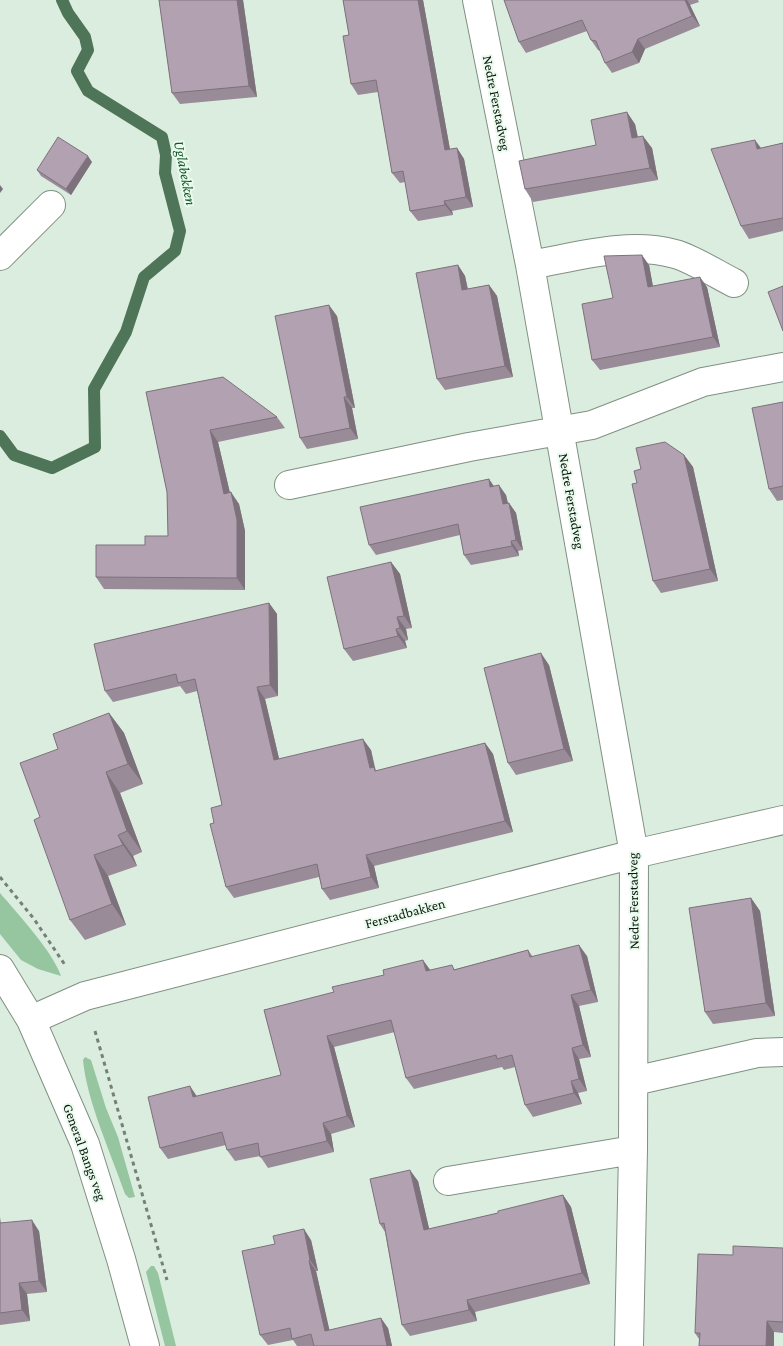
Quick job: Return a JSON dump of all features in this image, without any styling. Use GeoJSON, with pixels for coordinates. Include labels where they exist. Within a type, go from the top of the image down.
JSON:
{"type":"FeatureCollection","features":[{"type":"Feature","properties":{"kind":"street","name":"Nedre Ferstadveg"},"geometry":{"type":"LineString","coordinates":[[477,0],[530,265],[634,854],[634,1081],[629,1346]]}},
{"type":"Feature","properties":{"kind":"street"},"geometry":{"type":"LineString","coordinates":[[0,256],[51,205]]}},
{"type":"Feature","properties":{"kind":"street"},"geometry":{"type":"LineString","coordinates":[[530,265],[612,250],[649,249],[677,254],[734,283]]}},
{"type":"Feature","properties":{"kind":"street"},"geometry":{"type":"LineString","coordinates":[[289,485],[469,447],[592,425],[703,382],[783,367]]}},
{"type":"Feature","properties":{"kind":"street","name":"Ferstadbakken"},"geometry":{"type":"LineString","coordinates":[[32,1020],[85,996],[634,854],[783,820]]}},
{"type":"Feature","properties":{"kind":"street","name":"General Bangs veg"},"geometry":{"type":"LineString","coordinates":[[0,969],[32,1020],[84,1144],[121,1259],[144,1346]]}},
{"type":"Feature","properties":{"kind":"street"},"geometry":{"type":"LineString","coordinates":[[634,1081],[757,1053],[783,1052]]}},
{"type":"Feature","properties":{"kind":"street"},"geometry":{"type":"LineString","coordinates":[[448,1181],[633,1150]]}},
{"type":"Feature","properties":{"kind":"green space"},"geometry":{"type":"Polygon","coordinates":[[[0,893],[43,945],[57,966],[61,976],[38,969],[21,960],[0,934],[0,893]]]}},
{"type":"Feature","properties":{"kind":"green space"},"geometry":{"type":"Polygon","coordinates":[[[85,1057],[91,1060],[106,1108],[118,1137],[135,1197],[129,1198],[125,1194],[100,1127],[85,1076],[83,1060],[85,1057]]]}},
{"type":"Feature","properties":{"kind":"green space"},"geometry":{"type":"Polygon","coordinates":[[[151,1266],[154,1266],[158,1273],[176,1346],[165,1346],[146,1272],[151,1266]]]}},
{"type":"Feature","properties":{"kind":"building"},"geometry":{"type":"Polygon","coordinates":[[[159,0],[237,0],[249,86],[172,93],[159,0]]]}},
{"type":"Feature","properties":{"kind":"building"},"geometry":{"type":"Polygon","coordinates":[[[343,0],[418,0],[445,150],[457,148],[466,197],[444,201],[445,205],[410,211],[403,171],[392,173],[376,80],[351,84],[343,36],[349,35],[343,0]]]}},
{"type":"Feature","properties":{"kind":"building"},"geometry":{"type":"Polygon","coordinates":[[[504,0],[685,0],[692,16],[638,39],[632,52],[605,63],[596,41],[591,40],[582,20],[519,42],[504,0]]]}},
{"type":"Feature","properties":{"kind":"building"},"geometry":{"type":"Polygon","coordinates":[[[627,112],[632,138],[643,136],[650,168],[525,189],[519,161],[596,145],[591,120],[627,112]]]}},
{"type":"Feature","properties":{"kind":"building"},"geometry":{"type":"Polygon","coordinates":[[[58,137],[88,156],[66,189],[37,170],[58,137]]]}},
{"type":"Feature","properties":{"kind":"building"},"geometry":{"type":"Polygon","coordinates":[[[755,140],[757,149],[783,143],[783,218],[741,226],[711,149],[755,140]]]}},
{"type":"Feature","properties":{"kind":"building"},"geometry":{"type":"Polygon","coordinates":[[[642,255],[648,287],[700,277],[713,337],[592,360],[582,304],[613,298],[604,256],[642,255]]]}},
{"type":"Feature","properties":{"kind":"building"},"geometry":{"type":"Polygon","coordinates":[[[458,265],[462,290],[489,285],[505,366],[437,379],[416,273],[458,265]]]}},
{"type":"Feature","properties":{"kind":"building"},"geometry":{"type":"Polygon","coordinates":[[[783,286],[783,331],[768,292],[783,286]]]}},
{"type":"Feature","properties":{"kind":"building"},"geometry":{"type":"Polygon","coordinates":[[[329,305],[347,397],[344,397],[350,428],[300,438],[275,316],[329,305]]]}},
{"type":"Feature","properties":{"kind":"building"},"geometry":{"type":"Polygon","coordinates":[[[223,377],[277,417],[210,430],[224,494],[231,492],[237,520],[237,578],[96,577],[96,545],[145,545],[145,536],[168,536],[167,492],[146,392],[223,377]]]}},
{"type":"Feature","properties":{"kind":"building"},"geometry":{"type":"Polygon","coordinates":[[[783,402],[783,486],[769,489],[752,408],[783,402]]]}},
{"type":"Feature","properties":{"kind":"building"},"geometry":{"type":"Polygon","coordinates":[[[665,442],[684,455],[710,569],[653,581],[632,484],[637,483],[634,471],[641,469],[636,448],[665,442]]]}},
{"type":"Feature","properties":{"kind":"building"},"geometry":{"type":"Polygon","coordinates":[[[489,479],[490,487],[499,485],[503,504],[509,503],[516,540],[511,541],[512,546],[464,555],[458,524],[369,545],[360,507],[489,479]]]}},
{"type":"Feature","properties":{"kind":"building"},"geometry":{"type":"Polygon","coordinates":[[[391,562],[404,616],[397,617],[400,628],[396,629],[398,636],[344,649],[327,577],[391,562]]]}},
{"type":"Feature","properties":{"kind":"building"},"geometry":{"type":"Polygon","coordinates":[[[269,603],[270,685],[257,687],[274,760],[363,739],[370,768],[374,767],[375,771],[485,743],[505,821],[366,855],[371,877],[322,889],[317,864],[226,887],[210,824],[214,823],[211,808],[222,805],[195,679],[178,683],[176,674],[105,691],[94,644],[269,603]]]}},
{"type":"Feature","properties":{"kind":"building"},"geometry":{"type":"Polygon","coordinates":[[[541,653],[564,749],[508,763],[484,668],[541,653]]]}},
{"type":"Feature","properties":{"kind":"building"},"geometry":{"type":"Polygon","coordinates":[[[109,713],[128,764],[106,772],[127,831],[118,835],[123,845],[94,855],[112,904],[70,920],[34,820],[40,817],[20,763],[58,749],[53,734],[109,713]]]}},
{"type":"Feature","properties":{"kind":"building"},"geometry":{"type":"Polygon","coordinates":[[[751,898],[766,1003],[705,1012],[689,908],[751,898]]]}},
{"type":"Feature","properties":{"kind":"building"},"geometry":{"type":"Polygon","coordinates":[[[579,945],[591,990],[571,995],[583,1045],[572,1048],[579,1079],[571,1081],[574,1093],[525,1105],[512,1055],[497,1059],[496,1055],[406,1078],[391,1020],[327,1036],[347,1116],[323,1123],[327,1141],[260,1157],[258,1143],[227,1150],[222,1132],[160,1148],[148,1097],[190,1086],[193,1097],[281,1075],[264,1010],[334,992],[332,987],[384,975],[383,970],[423,960],[426,971],[452,965],[454,970],[528,950],[530,957],[579,945]]]}},
{"type":"Feature","properties":{"kind":"building"},"geometry":{"type":"Polygon","coordinates":[[[410,1170],[424,1230],[498,1213],[498,1211],[563,1195],[582,1273],[467,1300],[469,1310],[402,1325],[384,1223],[380,1224],[370,1179],[410,1170]]]}},
{"type":"Feature","properties":{"kind":"building"},"geometry":{"type":"Polygon","coordinates":[[[32,1220],[39,1281],[19,1283],[22,1310],[0,1313],[0,1223],[32,1220]]]}},
{"type":"Feature","properties":{"kind":"building"},"geometry":{"type":"Polygon","coordinates":[[[304,1229],[309,1261],[325,1331],[381,1318],[387,1346],[314,1346],[311,1334],[292,1339],[290,1328],[260,1335],[242,1251],[275,1244],[273,1236],[304,1229]]]}},
{"type":"Feature","properties":{"kind":"building"},"geometry":{"type":"Polygon","coordinates":[[[733,1246],[783,1248],[783,1322],[767,1321],[766,1346],[699,1346],[700,1333],[695,1333],[698,1254],[733,1255],[733,1246]]]}},
{"type":"Feature","properties":{"kind":"waterway","name":"Uglabekken"},"geometry":{"type":"LineString","coordinates":[[0,436],[14,455],[52,468],[95,447],[94,389],[126,332],[144,277],[175,251],[180,231],[165,173],[166,155],[162,137],[88,91],[77,71],[88,50],[85,37],[68,13],[62,0]]}}]}
